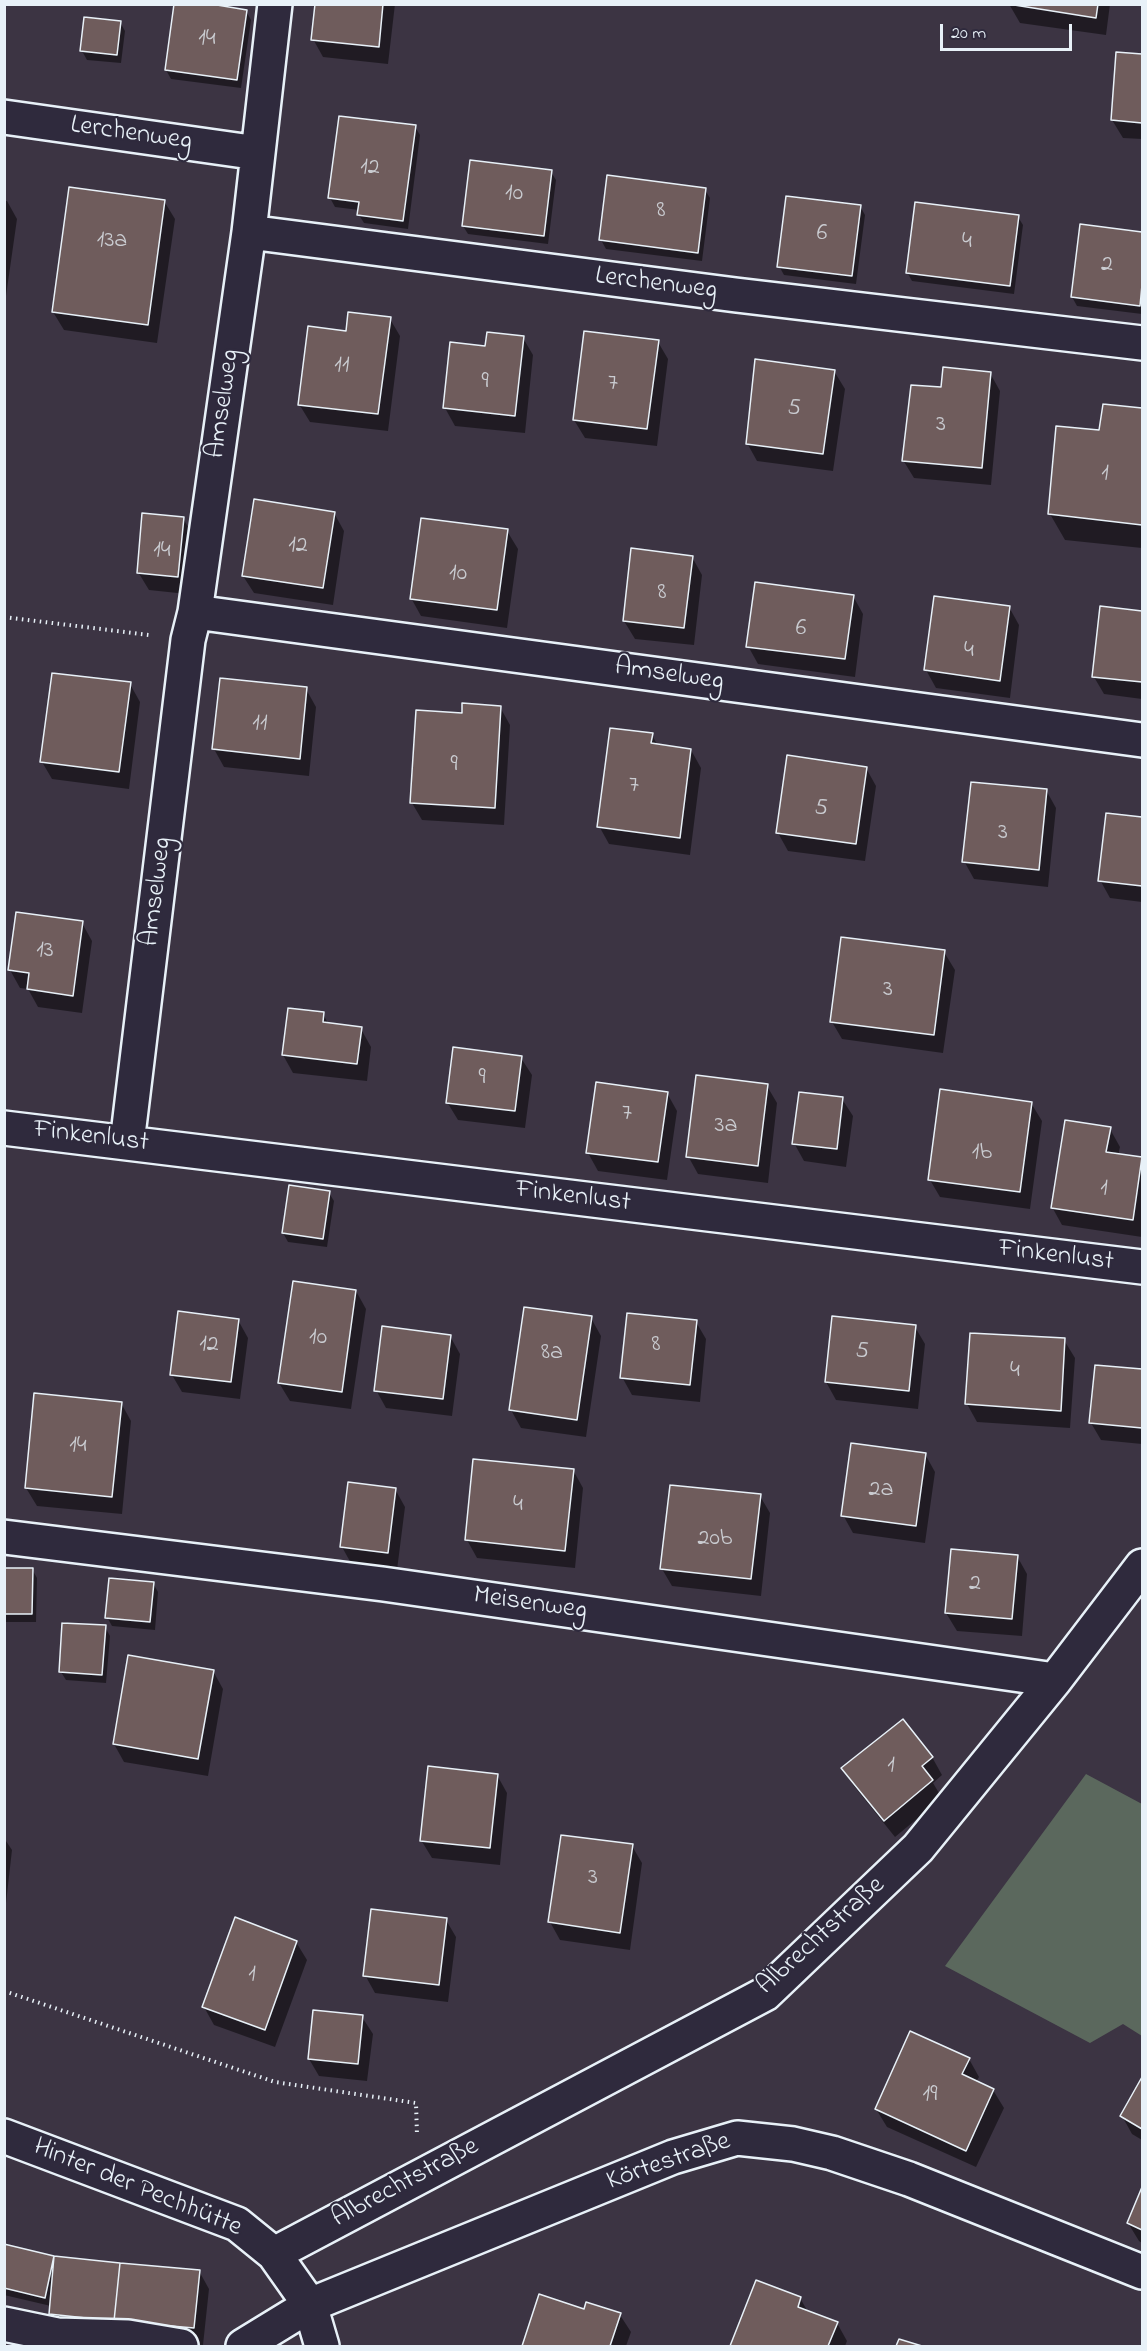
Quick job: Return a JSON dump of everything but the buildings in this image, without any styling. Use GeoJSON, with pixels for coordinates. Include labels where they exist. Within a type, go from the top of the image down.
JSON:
{"type":"FeatureCollection","features":[{"type":"Feature","properties":{"kind":"street"},"geometry":{"type":"LineString","coordinates":[[249,232],[275,4]]}},
{"type":"Feature","properties":{"kind":"street","name":"Lerchenweg"},"geometry":{"type":"LineString","coordinates":[[4,117],[258,153]]}},
{"type":"Feature","properties":{"kind":"street","name":"Lerchenweg"},"geometry":{"type":"LineString","coordinates":[[249,232],[1143,344]]}},
{"type":"Feature","properties":{"kind":"street","name":"Amselweg"},"geometry":{"type":"LineString","coordinates":[[127,1143],[192,626],[249,232]]}},
{"type":"Feature","properties":{"kind":"street","name":"Amselweg"},"geometry":{"type":"LineString","coordinates":[[192,626],[1143,740]]}},
{"type":"Feature","properties":{"kind":"street","name":"Finkenlust"},"geometry":{"type":"LineString","coordinates":[[4,1128],[1143,1267]]}},
{"type":"Feature","properties":{"kind":"street","name":"Meisenweg"},"geometry":{"type":"LineString","coordinates":[[4,1537],[383,1584],[1055,1680]]}},
{"type":"Feature","properties":{"kind":"street","name":"Albrechtstraße"},"geometry":{"type":"LineString","coordinates":[[274,2254],[765,1994],[918,1848],[1055,1680],[1143,1566]]}},
{"type":"Feature","properties":{"kind":"street","name":"Hinter der Pechhütte"},"geometry":{"type":"LineString","coordinates":[[4,2136],[237,2224],[274,2254],[310,2305],[322,2346]]}},
{"type":"Feature","properties":{"kind":"street","name":"Körtestraße"},"geometry":{"type":"LineString","coordinates":[[243,2346],[310,2305],[674,2157],[737,2138],[793,2144],[832,2153],[909,2179],[1143,2272]]}},
{"type":"Feature","properties":{"kind":"street"},"geometry":{"type":"LineString","coordinates":[[4,2324],[57,2335],[128,2337],[181,2346]]}},
{"type":"Feature","properties":{"kind":"path"},"geometry":{"type":"LineString","coordinates":[[4,617],[192,626]]}},
{"type":"Feature","properties":{"kind":"path"},"geometry":{"type":"LineString","coordinates":[[4,1991],[275,2082],[417,2103],[417,2178]]}},
{"type":"Feature","properties":{"kind":"green space"},"geometry":{"type":"Polygon","coordinates":[[[1086,1774],[1142,1804],[1142,2036],[1123,2024],[1090,2043],[945,1966],[1086,1774]]]}}]}
